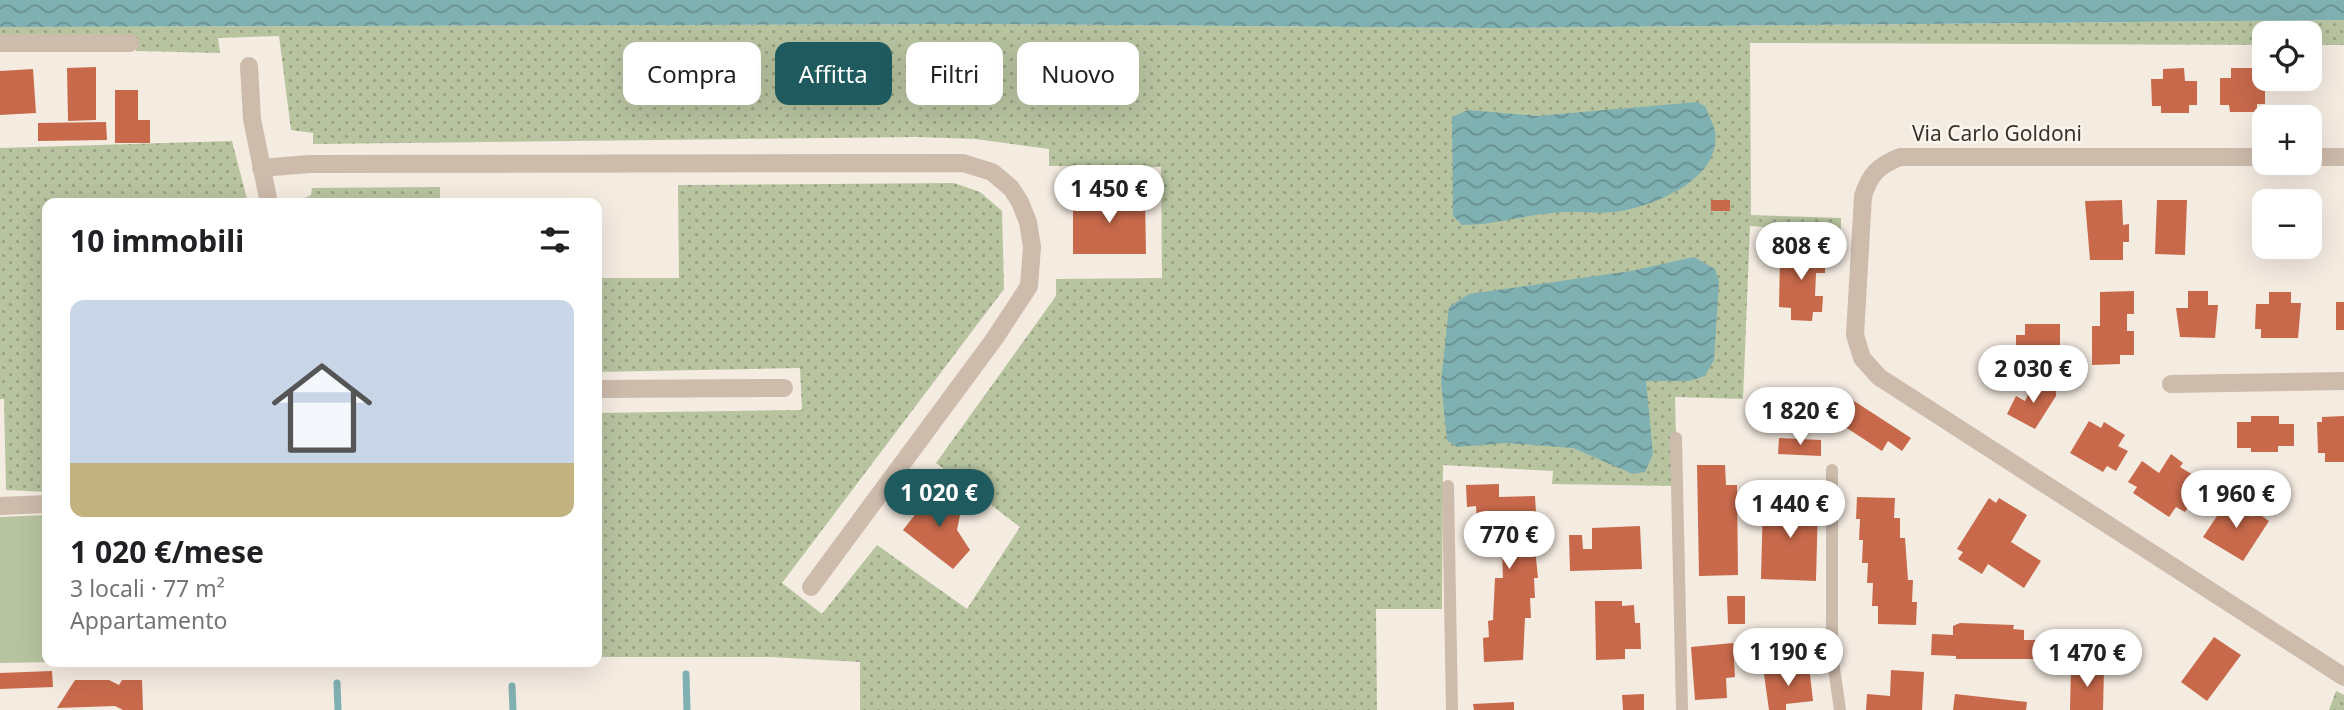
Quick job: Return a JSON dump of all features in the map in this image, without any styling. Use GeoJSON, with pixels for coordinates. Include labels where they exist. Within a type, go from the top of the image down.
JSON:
{"type":"FeatureCollection","features":[{"type":"Feature","properties":{"kind":"street"},"geometry":{"type":"LineString","coordinates":[[0,43],[130,43]]}},
{"type":"Feature","properties":{"kind":"street"},"geometry":{"type":"LineString","coordinates":[[249,66],[252,118],[268,198]]}},
{"type":"Feature","properties":{"kind":"street","name":"Via Carlo Goldoni"},"geometry":{"type":"LineString","coordinates":[[2252,157],[1900,157],[1882,164],[1869,176],[1863,197],[1855,335],[1862,358],[1879,377],[2344,677]]}},
{"type":"Feature","properties":{"kind":"street"},"geometry":{"type":"LineString","coordinates":[[2322,157],[2344,157]]}},
{"type":"Feature","properties":{"kind":"street"},"geometry":{"type":"LineString","coordinates":[[261,167],[309,164],[963,163],[992,172],[1012,188],[1028,222],[1033,264],[1028,286],[995,338],[811,587]]}},
{"type":"Feature","properties":{"kind":"street"},"geometry":{"type":"LineString","coordinates":[[2171,384],[2344,381]]}},
{"type":"Feature","properties":{"kind":"street"},"geometry":{"type":"LineString","coordinates":[[602,389],[783,388]]}},
{"type":"Feature","properties":{"kind":"street"},"geometry":{"type":"LineString","coordinates":[[0,506],[42,504]]}},
{"type":"Feature","properties":{"kind":"lane"},"geometry":{"type":"LineString","coordinates":[[1676,438],[1682,710]]}},
{"type":"Feature","properties":{"kind":"lane"},"geometry":{"type":"LineString","coordinates":[[1832,470],[1832,654],[1840,710]]}},
{"type":"Feature","properties":{"kind":"lane"},"geometry":{"type":"LineString","coordinates":[[1448,486],[1452,710]]}},
{"type":"Feature","properties":{"kind":"green space"},"geometry":{"type":"Polygon","coordinates":[[[2344,20],[2344,45],[2322,45],[2322,21],[2252,21],[2252,45],[1750,43],[1751,215],[1841,218],[1841,232],[1750,226],[1743,399],[1675,397],[1677,486],[1552,484],[1553,471],[1443,465],[1442,609],[1376,609],[1377,710],[860,710],[860,662],[771,657],[602,657],[602,413],[802,410],[800,368],[602,372],[602,278],[679,278],[678,185],[954,183],[980,192],[1002,211],[1004,289],[782,583],[822,614],[877,545],[967,609],[1020,527],[936,463],[1056,296],[1056,279],[1162,278],[1161,167],[1049,166],[1049,149],[975,139],[917,137],[313,144],[313,133],[291,130],[279,36],[218,38],[220,53],[136,51],[133,37],[0,36],[0,27],[971,24],[1497,28],[2344,20]]]}},
{"type":"Feature","properties":{"kind":"green space"},"geometry":{"type":"Polygon","coordinates":[[[232,141],[247,198],[42,198],[42,492],[6,490],[4,399],[0,399],[0,148],[232,141]]]}},
{"type":"Feature","properties":{"kind":"green space"},"geometry":{"type":"Polygon","coordinates":[[[440,187],[440,198],[305,198],[311,195],[312,188],[440,187]]]}},
{"type":"Feature","properties":{"kind":"green space"},"geometry":{"type":"Polygon","coordinates":[[[42,515],[42,662],[0,663],[0,517],[42,515]]]}},
{"type":"Feature","properties":{"kind":"green space"},"geometry":{"type":"Polygon","coordinates":[[[2336,691],[2344,695],[2344,710],[2329,710],[2336,691]]]}},
{"type":"Feature","properties":{"kind":"water"},"geometry":{"type":"Polygon","coordinates":[[[0,0],[2344,0],[2344,20],[1497,28],[971,24],[0,27],[0,0]]]}},
{"type":"Feature","properties":{"kind":"water"},"geometry":{"type":"Polygon","coordinates":[[[1697,102],[1705,106],[1713,124],[1714,148],[1698,175],[1669,195],[1637,207],[1613,212],[1561,212],[1462,225],[1453,216],[1452,117],[1468,110],[1537,116],[1697,102]]]}},
{"type":"Feature","properties":{"kind":"water"},"geometry":{"type":"Polygon","coordinates":[[[1694,257],[1715,269],[1719,281],[1714,360],[1705,376],[1689,381],[1646,381],[1653,454],[1645,472],[1633,474],[1573,448],[1506,443],[1457,447],[1447,440],[1441,382],[1449,307],[1469,294],[1631,271],[1694,257]]]}},
{"type":"Feature","properties":{"kind":"building"},"geometry":{"type":"Polygon","coordinates":[[[96,67],[96,120],[68,121],[67,68],[96,67]]]}},
{"type":"Feature","properties":{"kind":"building"},"geometry":{"type":"Polygon","coordinates":[[[2184,68],[2185,81],[2197,81],[2197,105],[2189,105],[2189,113],[2161,113],[2161,106],[2152,106],[2151,79],[2163,79],[2163,69],[2184,68]]]}},
{"type":"Feature","properties":{"kind":"building"},"geometry":{"type":"Polygon","coordinates":[[[2231,68],[2252,68],[2252,91],[2265,91],[2265,104],[2252,105],[2252,112],[2230,112],[2229,105],[2220,105],[2220,78],[2231,78],[2231,68]]]}},
{"type":"Feature","properties":{"kind":"building"},"geometry":{"type":"Polygon","coordinates":[[[33,69],[36,113],[0,115],[0,71],[33,69]]]}},
{"type":"Feature","properties":{"kind":"building"},"geometry":{"type":"Polygon","coordinates":[[[115,90],[138,90],[138,120],[150,120],[150,143],[115,143],[115,90]]]}},
{"type":"Feature","properties":{"kind":"building"},"geometry":{"type":"Polygon","coordinates":[[[106,122],[107,140],[38,141],[38,123],[106,122]]]}},
{"type":"Feature","properties":{"kind":"building"},"geometry":{"type":"Polygon","coordinates":[[[1145,195],[1146,254],[1073,254],[1073,196],[1145,195]]]}},
{"type":"Feature","properties":{"kind":"building"},"geometry":{"type":"Polygon","coordinates":[[[1711,200],[1730,200],[1730,211],[1711,211],[1711,200]]]}},
{"type":"Feature","properties":{"kind":"building"},"geometry":{"type":"Polygon","coordinates":[[[2122,200],[2123,225],[2129,224],[2129,242],[2123,242],[2123,260],[2090,260],[2085,201],[2122,200]]]}},
{"type":"Feature","properties":{"kind":"building"},"geometry":{"type":"Polygon","coordinates":[[[2157,200],[2187,200],[2185,255],[2155,254],[2157,200]]]}},
{"type":"Feature","properties":{"kind":"building"},"geometry":{"type":"Polygon","coordinates":[[[1794,245],[1816,246],[1816,252],[1825,252],[1825,273],[1816,273],[1815,296],[1823,296],[1822,312],[1813,312],[1812,321],[1791,320],[1791,308],[1779,307],[1780,255],[1794,256],[1794,245]]]}},
{"type":"Feature","properties":{"kind":"building"},"geometry":{"type":"Polygon","coordinates":[[[2134,291],[2134,314],[2127,314],[2127,331],[2134,331],[2134,355],[2120,355],[2120,364],[2092,365],[2092,326],[2100,326],[2100,292],[2134,291]]]}},
{"type":"Feature","properties":{"kind":"building"},"geometry":{"type":"Polygon","coordinates":[[[2188,291],[2208,291],[2208,305],[2218,305],[2215,338],[2180,337],[2176,308],[2188,308],[2188,291]]]}},
{"type":"Feature","properties":{"kind":"building"},"geometry":{"type":"Polygon","coordinates":[[[2269,292],[2291,292],[2291,303],[2301,303],[2298,338],[2261,338],[2261,329],[2255,329],[2256,304],[2269,304],[2269,292]]]}},
{"type":"Feature","properties":{"kind":"building"},"geometry":{"type":"Polygon","coordinates":[[[2336,302],[2344,302],[2344,330],[2336,330],[2336,302]]]}},
{"type":"Feature","properties":{"kind":"building"},"geometry":{"type":"Polygon","coordinates":[[[2025,324],[2060,324],[2060,369],[2016,370],[2016,335],[2025,335],[2025,324]]]}},
{"type":"Feature","properties":{"kind":"building"},"geometry":{"type":"Polygon","coordinates":[[[2033,384],[2042,384],[2056,390],[2056,396],[2035,429],[2007,414],[2016,396],[2025,401],[2033,384]]]}},
{"type":"Feature","properties":{"kind":"building"},"geometry":{"type":"Polygon","coordinates":[[[1851,399],[1911,438],[1902,451],[1888,441],[1882,451],[1836,421],[1851,399]]]}},
{"type":"Feature","properties":{"kind":"building"},"geometry":{"type":"Polygon","coordinates":[[[2251,416],[2279,416],[2279,424],[2294,424],[2294,446],[2278,446],[2278,452],[2251,452],[2251,448],[2237,448],[2237,422],[2251,422],[2251,416]]]}},
{"type":"Feature","properties":{"kind":"building"},"geometry":{"type":"Polygon","coordinates":[[[2344,416],[2344,462],[2325,462],[2325,453],[2318,453],[2317,422],[2322,422],[2322,417],[2344,416]]]}},
{"type":"Feature","properties":{"kind":"building"},"geometry":{"type":"Polygon","coordinates":[[[2089,421],[2101,428],[2104,422],[2125,435],[2118,446],[2128,451],[2116,471],[2107,466],[2103,472],[2070,453],[2089,421]]]}},
{"type":"Feature","properties":{"kind":"building"},"geometry":{"type":"Polygon","coordinates":[[[1779,438],[1821,440],[1821,456],[1778,454],[1779,438]]]}},
{"type":"Feature","properties":{"kind":"building"},"geometry":{"type":"Polygon","coordinates":[[[2171,454],[2183,463],[2180,467],[2195,476],[2192,481],[2201,487],[2185,512],[2176,507],[2169,517],[2133,493],[2137,487],[2128,482],[2142,461],[2159,473],[2171,454]]]}},
{"type":"Feature","properties":{"kind":"building"},"geometry":{"type":"Polygon","coordinates":[[[1697,465],[1725,465],[1726,485],[1737,485],[1738,575],[1699,576],[1697,465]]]}},
{"type":"Feature","properties":{"kind":"building"},"geometry":{"type":"Polygon","coordinates":[[[1499,484],[1499,497],[1535,496],[1537,529],[1533,529],[1538,578],[1534,578],[1535,598],[1530,598],[1531,618],[1525,618],[1523,660],[1484,662],[1483,638],[1489,637],[1488,621],[1493,620],[1495,578],[1503,578],[1502,552],[1513,552],[1513,531],[1510,518],[1477,520],[1476,506],[1467,507],[1466,485],[1499,484]]]}},
{"type":"Feature","properties":{"kind":"building"},"geometry":{"type":"Polygon","coordinates":[[[935,489],[961,510],[957,530],[970,550],[953,569],[903,530],[935,489]]]}},
{"type":"Feature","properties":{"kind":"building"},"geometry":{"type":"Polygon","coordinates":[[[1857,497],[1895,498],[1894,518],[1900,518],[1900,538],[1905,538],[1908,580],[1913,580],[1912,602],[1917,602],[1916,625],[1878,624],[1878,606],[1872,606],[1873,583],[1867,583],[1868,563],[1862,563],[1863,540],[1859,540],[1860,519],[1856,519],[1857,497]]]}},
{"type":"Feature","properties":{"kind":"building"},"geometry":{"type":"Polygon","coordinates":[[[2223,497],[2253,517],[2256,512],[2269,521],[2243,561],[2203,537],[2223,507],[2219,504],[2223,497]]]}},
{"type":"Feature","properties":{"kind":"building"},"geometry":{"type":"Polygon","coordinates":[[[1989,498],[1996,503],[1999,498],[2027,515],[2011,542],[2041,561],[2024,588],[1988,564],[1982,574],[1958,559],[1963,552],[1957,549],[1989,498]]]}},
{"type":"Feature","properties":{"kind":"building"},"geometry":{"type":"Polygon","coordinates":[[[1763,500],[1818,502],[1816,581],[1761,579],[1763,500]]]}},
{"type":"Feature","properties":{"kind":"building"},"geometry":{"type":"Polygon","coordinates":[[[1640,526],[1642,569],[1570,571],[1569,535],[1582,535],[1583,549],[1592,549],[1592,528],[1640,526]]]}},
{"type":"Feature","properties":{"kind":"building"},"geometry":{"type":"Polygon","coordinates":[[[1727,596],[1745,596],[1745,624],[1728,624],[1727,596]]]}},
{"type":"Feature","properties":{"kind":"building"},"geometry":{"type":"Polygon","coordinates":[[[1595,601],[1622,601],[1622,606],[1634,605],[1635,623],[1640,623],[1641,649],[1625,649],[1625,659],[1596,660],[1595,601]]]}},
{"type":"Feature","properties":{"kind":"building"},"geometry":{"type":"Polygon","coordinates":[[[1960,623],[2014,625],[2013,629],[2024,630],[2024,640],[2038,640],[2037,659],[1956,659],[1956,656],[1931,655],[1932,634],[1953,635],[1953,626],[1960,623]]]}},
{"type":"Feature","properties":{"kind":"building"},"geometry":{"type":"Polygon","coordinates":[[[2214,637],[2241,655],[2207,701],[2181,682],[2214,637]]]}},
{"type":"Feature","properties":{"kind":"building"},"geometry":{"type":"Polygon","coordinates":[[[1733,643],[1735,677],[1726,678],[1727,698],[1695,700],[1691,647],[1733,643]]]}},
{"type":"Feature","properties":{"kind":"building"},"geometry":{"type":"Polygon","coordinates":[[[2071,665],[2104,670],[2103,710],[2070,710],[2071,665]]]}},
{"type":"Feature","properties":{"kind":"building"},"geometry":{"type":"Polygon","coordinates":[[[1809,666],[1813,701],[1786,704],[1786,710],[1769,710],[1764,674],[1809,666]]]}},
{"type":"Feature","properties":{"kind":"building"},"geometry":{"type":"Polygon","coordinates":[[[1891,670],[1924,672],[1922,710],[1866,710],[1867,694],[1890,696],[1891,670]]]}},
{"type":"Feature","properties":{"kind":"building"},"geometry":{"type":"Polygon","coordinates":[[[52,671],[53,687],[0,689],[0,673],[52,671]]]}},
{"type":"Feature","properties":{"kind":"building"},"geometry":{"type":"Polygon","coordinates":[[[75,680],[109,680],[119,685],[122,680],[142,680],[143,710],[123,710],[115,706],[57,708],[75,680]]]}},
{"type":"Feature","properties":{"kind":"building"},"geometry":{"type":"Polygon","coordinates":[[[1644,694],[1644,710],[1623,710],[1622,695],[1644,694]]]}},
{"type":"Feature","properties":{"kind":"building"},"geometry":{"type":"Polygon","coordinates":[[[1955,694],[2027,702],[2026,710],[1953,710],[1955,694]]]}},
{"type":"Feature","properties":{"kind":"building"},"geometry":{"type":"Polygon","coordinates":[[[1514,702],[1514,710],[1474,710],[1473,704],[1514,702]]]}},
{"type":"Feature","properties":{"kind":"waterway"},"geometry":{"type":"LineString","coordinates":[[686,674],[687,710]]}},
{"type":"Feature","properties":{"kind":"waterway"},"geometry":{"type":"LineString","coordinates":[[337,683],[338,710]]}},
{"type":"Feature","properties":{"kind":"waterway"},"geometry":{"type":"LineString","coordinates":[[512,686],[513,710]]}}]}
